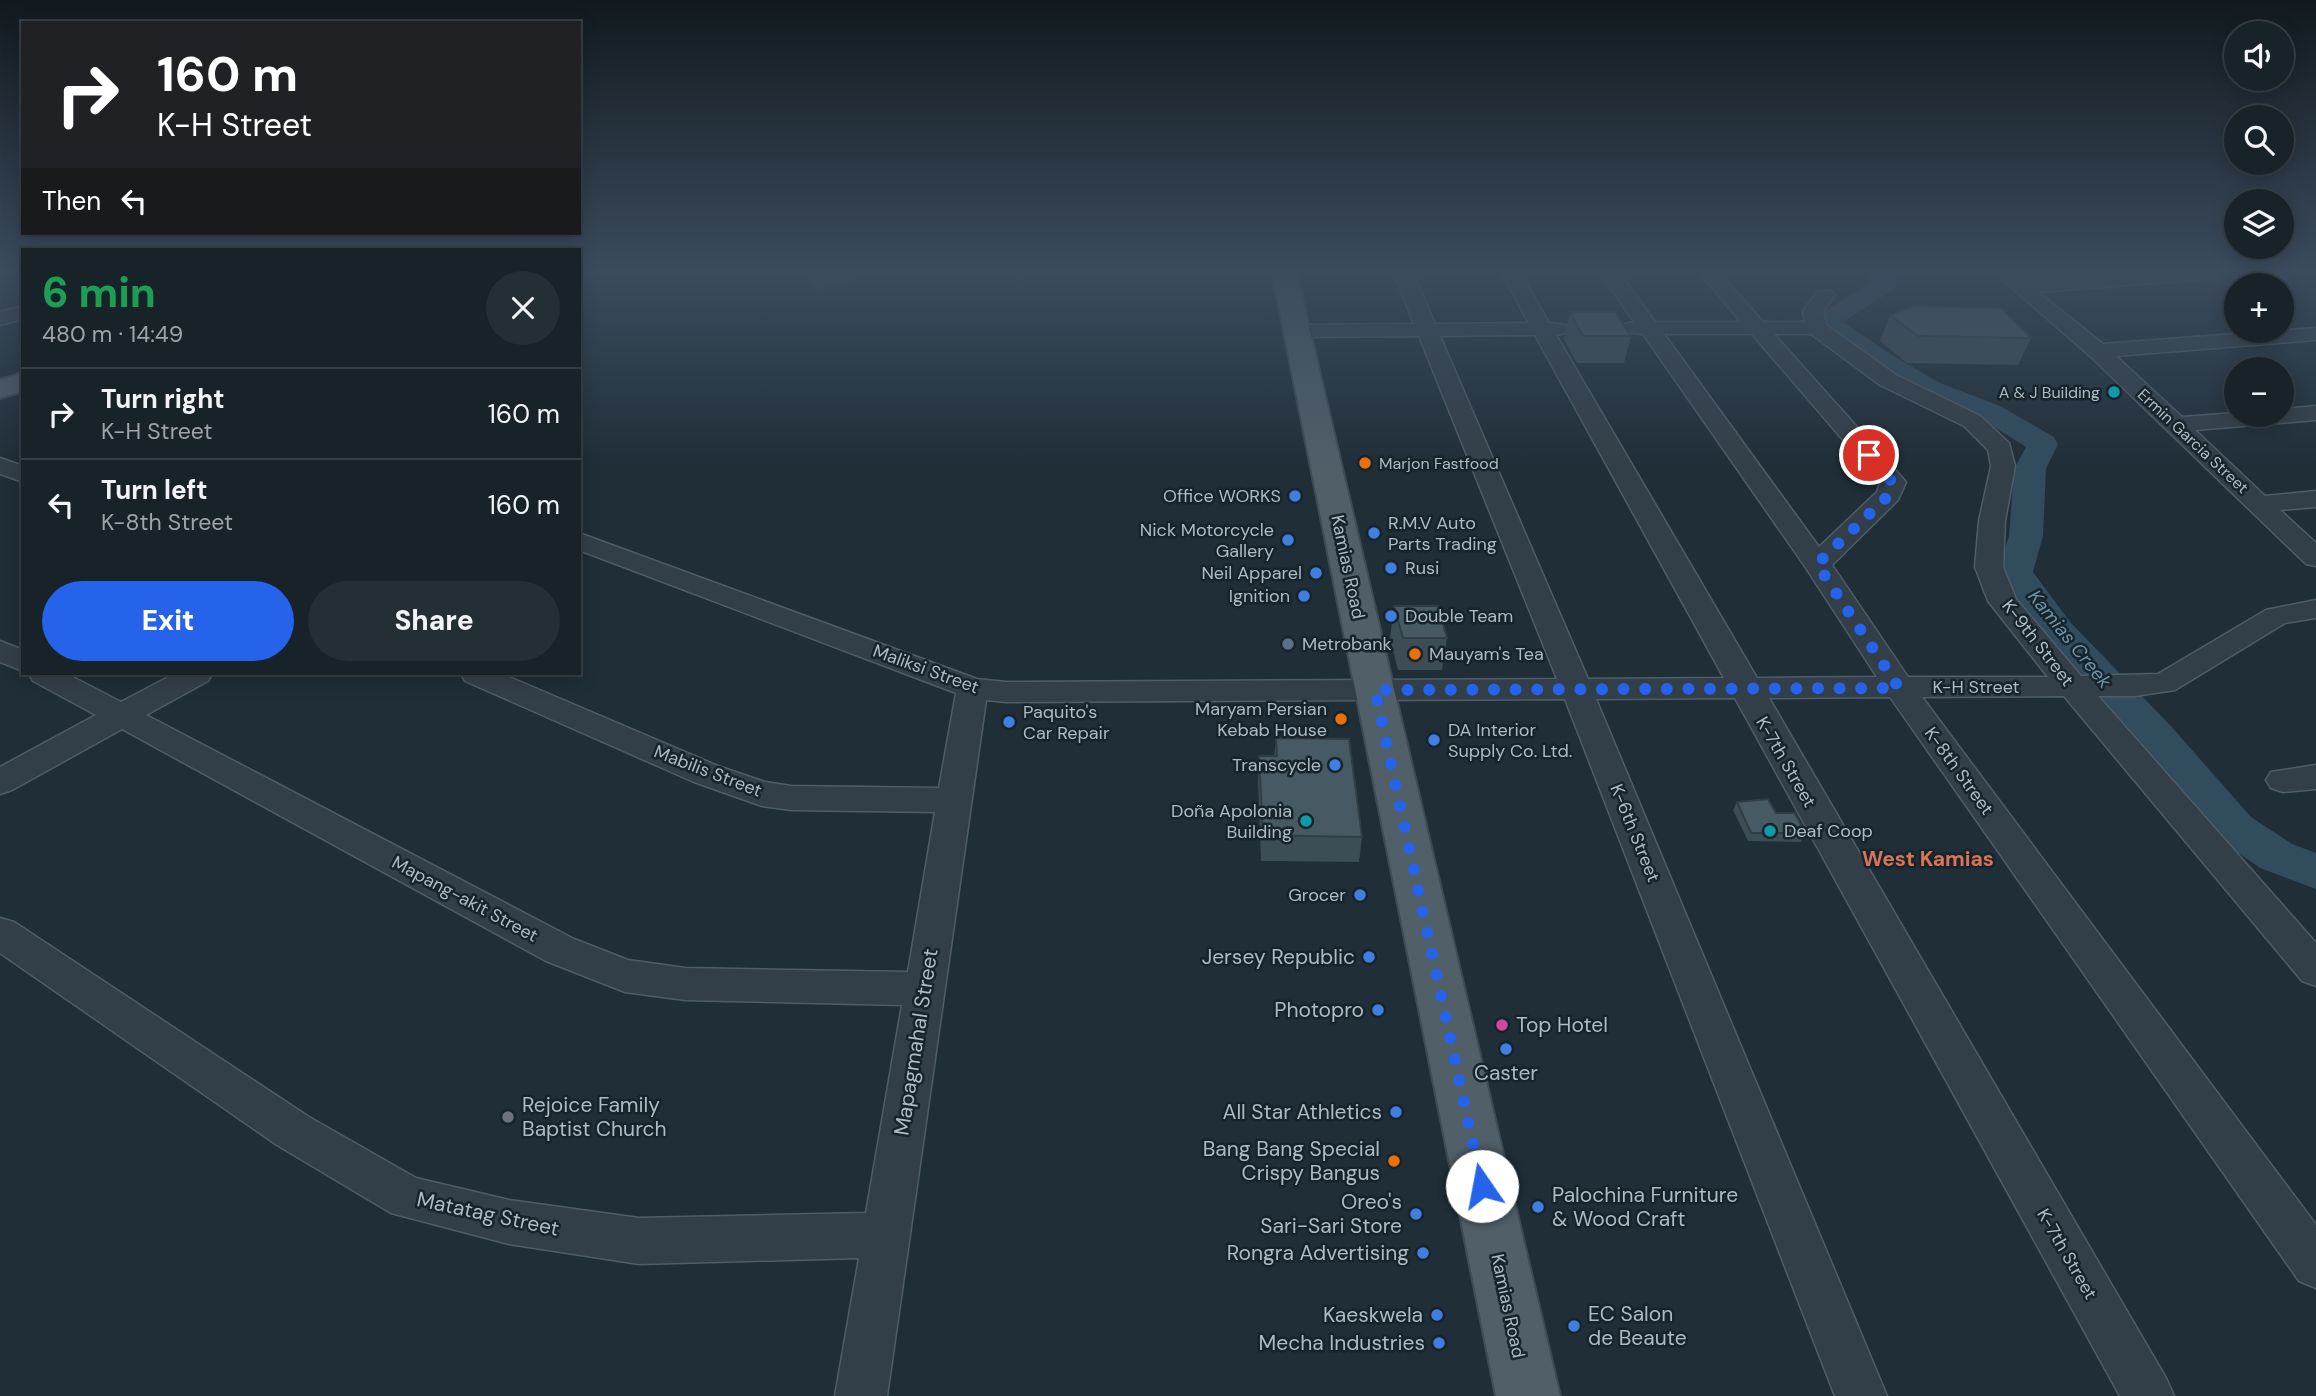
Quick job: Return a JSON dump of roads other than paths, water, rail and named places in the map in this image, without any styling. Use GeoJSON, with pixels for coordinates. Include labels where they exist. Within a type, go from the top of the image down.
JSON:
{"type":"FeatureCollection","features":[{"type":"Feature","properties":{"kind":"main road","name":"Kamias Road"},"geometry":{"type":"LineString","coordinates":[[1297,337],[1528,1396]]}},
{"type":"Feature","properties":{"kind":"main road"},"geometry":{"type":"LineString","coordinates":[[0,390],[21,382]]}},
{"type":"Feature","properties":{"kind":"street","name":"K-6th Street"},"geometry":{"type":"LineString","coordinates":[[1429,337],[1576,688],[1861,1396]]}},
{"type":"Feature","properties":{"kind":"street","name":"K-7th Street"},"geometry":{"type":"LineString","coordinates":[[1547,337],[2148,1396]]}},
{"type":"Feature","properties":{"kind":"street","name":"K-8th Street"},"geometry":{"type":"LineString","coordinates":[[1655,337],[1817,564],[1899,688],[2316,1264]]}},
{"type":"Feature","properties":{"kind":"street"},"geometry":{"type":"LineString","coordinates":[[1764,337],[1892,482],[1889,495],[1817,564]]}},
{"type":"Feature","properties":{"kind":"street","name":"K-9th Street"},"geometry":{"type":"LineString","coordinates":[[1829,337],[1888,380],[1972,421],[2000,448],[2003,466],[1992,521],[1989,567],[2002,601],[2080,686],[2316,970]]}},
{"type":"Feature","properties":{"kind":"street","name":"Ermin Garcia Street"},"geometry":{"type":"LineString","coordinates":[[2081,337],[2316,558]]}},
{"type":"Feature","properties":{"kind":"street"},"geometry":{"type":"LineString","coordinates":[[2098,351],[2276,337]]}},
{"type":"Feature","properties":{"kind":"street"},"geometry":{"type":"LineString","coordinates":[[2176,425],[2316,413]]}},
{"type":"Feature","properties":{"kind":"street"},"geometry":{"type":"LineString","coordinates":[[0,465],[21,474]]}},
{"type":"Feature","properties":{"kind":"street"},"geometry":{"type":"LineString","coordinates":[[2259,504],[2316,499]]}},
{"type":"Feature","properties":{"kind":"street","name":"Maliksi Street"},"geometry":{"type":"LineString","coordinates":[[581,542],[972,688],[1006,692],[1375,690]]}},
{"type":"Feature","properties":{"kind":"street","name":"K-H Street"},"geometry":{"type":"LineString","coordinates":[[1375,690],[2135,686],[2164,683],[2183,674],[2276,616],[2316,609]]}},
{"type":"Feature","properties":{"kind":"street"},"geometry":{"type":"LineString","coordinates":[[0,650],[21,661]]}},
{"type":"Feature","properties":{"kind":"street","name":"Mapang-akit Street"},"geometry":{"type":"LineString","coordinates":[[46,675],[560,950],[625,976],[685,984],[925,989]]}},
{"type":"Feature","properties":{"kind":"street"},"geometry":{"type":"LineString","coordinates":[[0,782],[195,675]]}},
{"type":"Feature","properties":{"kind":"street","name":"Mabilis Street"},"geometry":{"type":"LineString","coordinates":[[478,675],[706,774],[762,794],[792,798],[954,800]]}},
{"type":"Feature","properties":{"kind":"street","name":"Mapagmahal Street"},"geometry":{"type":"LineString","coordinates":[[861,1396],[972,688]]}},
{"type":"Feature","properties":{"kind":"street","name":"Matatag Street"},"geometry":{"type":"LineString","coordinates":[[0,933],[293,1131],[408,1198],[509,1222],[639,1241],[886,1235]]}},
{"type":"Feature","properties":{"kind":"waterway","name":"Kamias Creek"},"geometry":{"type":"LineString","coordinates":[[1848,337],[1930,389],[1990,412],[2043,444],[2030,469],[2026,536],[2015,572],[2058,631],[2155,735],[2235,828],[2276,856],[2316,872]]}},
{"type":"Feature","properties":{"kind":"place","name":"A & J Building"},"geometry":{"type":"Point","coordinates":[2114,392]}},
{"type":"Feature","properties":{"kind":"place","name":"Marjon Fastfood"},"geometry":{"type":"Point","coordinates":[1365,463]}},
{"type":"Feature","properties":{"kind":"place","name":"Office WORKS"},"geometry":{"type":"Point","coordinates":[1295,496]}},
{"type":"Feature","properties":{"kind":"place","name":"R.M.V Auto Parts Trading"},"geometry":{"type":"Point","coordinates":[1374,533]}},
{"type":"Feature","properties":{"kind":"place","name":"Nick Motorcycle Gallery"},"geometry":{"type":"Point","coordinates":[1288,540]}},
{"type":"Feature","properties":{"kind":"place","name":"Rusi"},"geometry":{"type":"Point","coordinates":[1391,568]}},
{"type":"Feature","properties":{"kind":"place","name":"Neil Apparel"},"geometry":{"type":"Point","coordinates":[1316,573]}},
{"type":"Feature","properties":{"kind":"place","name":"Ignition"},"geometry":{"type":"Point","coordinates":[1304,596]}},
{"type":"Feature","properties":{"kind":"place","name":"Double Team"},"geometry":{"type":"Point","coordinates":[1391,616]}},
{"type":"Feature","properties":{"kind":"place","name":"Metrobank"},"geometry":{"type":"Point","coordinates":[1288,644]}},
{"type":"Feature","properties":{"kind":"place","name":"Mauyam's Tea"},"geometry":{"type":"Point","coordinates":[1415,654]}},
{"type":"Feature","properties":{"kind":"place","name":"Maryam Persian Kebab House"},"geometry":{"type":"Point","coordinates":[1341,719]}},
{"type":"Feature","properties":{"kind":"place","name":"Paquito's Car Repair"},"geometry":{"type":"Point","coordinates":[1009,722]}},
{"type":"Feature","properties":{"kind":"place","name":"DA Interior Supply Co. Ltd."},"geometry":{"type":"Point","coordinates":[1434,740]}},
{"type":"Feature","properties":{"kind":"place","name":"Transcycle"},"geometry":{"type":"Point","coordinates":[1335,765]}},
{"type":"Feature","properties":{"kind":"place","name":"Doña Apolonia Building"},"geometry":{"type":"Point","coordinates":[1306,821]}},
{"type":"Feature","properties":{"kind":"place","name":"Deaf Coop"},"geometry":{"type":"Point","coordinates":[1770,831]}},
{"type":"Feature","properties":{"kind":"place","name":"Grocer"},"geometry":{"type":"Point","coordinates":[1360,895]}},
{"type":"Feature","properties":{"kind":"place","name":"Jersey Republic"},"geometry":{"type":"Point","coordinates":[1369,957]}},
{"type":"Feature","properties":{"kind":"place","name":"Photopro"},"geometry":{"type":"Point","coordinates":[1378,1010]}},
{"type":"Feature","properties":{"kind":"place","name":"Top Hotel"},"geometry":{"type":"Point","coordinates":[1502,1025]}},
{"type":"Feature","properties":{"kind":"place","name":"Caster"},"geometry":{"type":"Point","coordinates":[1506,1049]}},
{"type":"Feature","properties":{"kind":"place","name":"All Star Athletics"},"geometry":{"type":"Point","coordinates":[1396,1112]}},
{"type":"Feature","properties":{"kind":"place","name":"Rejoice Family Baptist Church"},"geometry":{"type":"Point","coordinates":[508,1117]}},
{"type":"Feature","properties":{"kind":"place","name":"Bang Bang Special Crispy Bangus"},"geometry":{"type":"Point","coordinates":[1394,1161]}},
{"type":"Feature","properties":{"kind":"place","name":"Palochina Furniture & Wood Craft"},"geometry":{"type":"Point","coordinates":[1538,1207]}},
{"type":"Feature","properties":{"kind":"place","name":"Oreo's Sari-Sari Store"},"geometry":{"type":"Point","coordinates":[1416,1214]}},
{"type":"Feature","properties":{"kind":"place","name":"Rongra Advertising"},"geometry":{"type":"Point","coordinates":[1423,1253]}},
{"type":"Feature","properties":{"kind":"place","name":"Kaeskwela"},"geometry":{"type":"Point","coordinates":[1437,1315]}},
{"type":"Feature","properties":{"kind":"place","name":"EC Salon de Beaute"},"geometry":{"type":"Point","coordinates":[1574,1326]}},
{"type":"Feature","properties":{"kind":"place","name":"Mecha Industries"},"geometry":{"type":"Point","coordinates":[1439,1343]}},
{"type":"Feature","properties":{"kind":"district","name":"West Kamias"},"geometry":{"type":"Point","coordinates":[1928,859]}}]}
